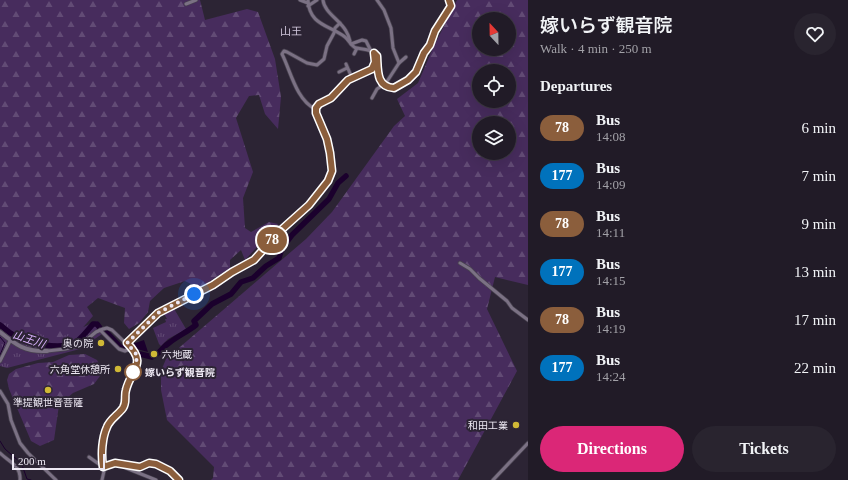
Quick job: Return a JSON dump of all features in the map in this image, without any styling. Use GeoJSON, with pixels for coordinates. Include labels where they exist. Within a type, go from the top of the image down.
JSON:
{"type":"FeatureCollection","features":[{"type":"Feature","properties":{"kind":"street"},"geometry":{"type":"LineString","coordinates":[[186,4],[196,0]]}},
{"type":"Feature","properties":{"kind":"street"},"geometry":{"type":"LineString","coordinates":[[300,0],[308,3],[317,0]]}},
{"type":"Feature","properties":{"kind":"street"},"geometry":{"type":"LineString","coordinates":[[323,0],[325,9],[335,18],[348,34],[350,43]]}},
{"type":"Feature","properties":{"kind":"street"},"geometry":{"type":"LineString","coordinates":[[372,98],[377,89],[384,84],[399,66],[399,62],[393,48],[391,28],[384,10],[377,0]]}},
{"type":"Feature","properties":{"kind":"street"},"geometry":{"type":"LineString","coordinates":[[308,3],[311,13],[324,27],[344,37],[357,48],[372,52],[377,56],[380,80],[391,88],[398,87],[416,72],[424,53],[430,45],[435,31],[451,6],[449,0]]}},
{"type":"Feature","properties":{"kind":"street"},"geometry":{"type":"LineString","coordinates":[[335,18],[341,16]]}},
{"type":"Feature","properties":{"kind":"street"},"geometry":{"type":"LineString","coordinates":[[127,343],[158,313],[213,285],[232,272],[254,260],[280,231],[309,205],[330,177],[332,164],[327,139],[315,109],[302,98],[298,92],[290,69],[282,54],[284,51],[307,64],[317,65],[324,59],[327,46],[335,28],[340,24]]}},
{"type":"Feature","properties":{"kind":"street"},"geometry":{"type":"LineString","coordinates":[[315,109],[319,104],[331,98],[348,80],[363,74],[372,69],[374,66],[375,59],[368,42],[364,40],[350,43]]}},
{"type":"Feature","properties":{"kind":"street"},"geometry":{"type":"LineString","coordinates":[[354,54],[357,48]]}},
{"type":"Feature","properties":{"kind":"street"},"geometry":{"type":"LineString","coordinates":[[399,62],[406,57]]}},
{"type":"Feature","properties":{"kind":"street"},"geometry":{"type":"LineString","coordinates":[[339,72],[347,66],[352,78]]}},
{"type":"Feature","properties":{"kind":"street"},"geometry":{"type":"LineString","coordinates":[[360,69],[363,74]]}},
{"type":"Feature","properties":{"kind":"street"},"geometry":{"type":"LineString","coordinates":[[460,263],[470,269],[512,308],[528,320]]}},
{"type":"Feature","properties":{"kind":"street"},"geometry":{"type":"LineString","coordinates":[[0,332],[10,341],[24,349],[47,351],[65,350],[80,346],[100,330],[107,328],[112,330],[127,343],[137,355],[136,364],[126,390],[124,407],[111,420],[107,427],[102,456],[104,471],[102,480]]}},
{"type":"Feature","properties":{"kind":"street"},"geometry":{"type":"LineString","coordinates":[[100,330],[119,349],[126,351],[132,348]]}},
{"type":"Feature","properties":{"kind":"street"},"geometry":{"type":"LineString","coordinates":[[0,361],[10,341]]}},
{"type":"Feature","properties":{"kind":"street"},"geometry":{"type":"LineString","coordinates":[[0,391],[8,404],[11,420],[20,443],[28,454],[56,480]]}},
{"type":"Feature","properties":{"kind":"street"},"geometry":{"type":"LineString","coordinates":[[493,480],[528,445]]}},
{"type":"Feature","properties":{"kind":"street"},"geometry":{"type":"LineString","coordinates":[[0,453],[16,465],[20,474],[20,480]]}},
{"type":"Feature","properties":{"kind":"street"},"geometry":{"type":"LineString","coordinates":[[89,457],[103,467],[119,463],[140,467],[149,463],[156,464],[170,471],[179,480]]}},
{"type":"Feature","properties":{"kind":"street"},"geometry":{"type":"LineString","coordinates":[[119,463],[121,466],[156,480]]}},
{"type":"Feature","properties":{"kind":"green space"},"geometry":{"type":"Polygon","coordinates":[[[0,0],[200,0],[205,20],[247,9],[258,12],[275,59],[281,97],[278,129],[265,114],[259,95],[249,96],[236,118],[253,172],[243,198],[245,228],[251,232],[269,222],[278,224],[245,260],[241,250],[230,260],[230,268],[199,288],[185,281],[164,288],[150,301],[148,312],[139,323],[129,329],[124,323],[125,308],[98,298],[87,307],[93,316],[79,332],[65,340],[42,340],[0,319],[0,0]]]}},
{"type":"Feature","properties":{"kind":"green space"},"geometry":{"type":"Polygon","coordinates":[[[457,0],[528,0],[528,285],[495,277],[487,309],[517,371],[458,480],[211,480],[213,478],[214,467],[167,420],[161,390],[161,371],[166,359],[306,239],[332,212],[394,126],[405,116],[397,99],[418,83],[433,48],[457,0]]]}},
{"type":"Feature","properties":{"kind":"green space"},"geometry":{"type":"Polygon","coordinates":[[[173,307],[186,329],[168,339],[161,346],[153,328],[166,322],[165,319],[167,319],[163,312],[173,307]]]}},
{"type":"Feature","properties":{"kind":"green space"},"geometry":{"type":"Polygon","coordinates":[[[0,316],[54,340],[97,321],[102,334],[80,349],[7,368],[0,366],[0,316]]]}},
{"type":"Feature","properties":{"kind":"green space"},"geometry":{"type":"Polygon","coordinates":[[[85,354],[97,360],[103,372],[94,384],[73,393],[59,405],[54,440],[40,446],[31,441],[9,389],[7,380],[9,374],[16,369],[38,363],[53,362],[69,355],[85,354]]]}},
{"type":"Feature","properties":{"kind":"shaded area"},"geometry":{"type":"Polygon","coordinates":[[[144,340],[148,352],[137,349],[132,344],[144,340]]]}},
{"type":"Feature","properties":{"kind":"waterway"},"geometry":{"type":"LineString","coordinates":[[140,354],[152,357],[157,354],[167,345],[196,325],[194,321],[212,304],[231,294],[241,282],[253,278],[266,266],[279,258],[282,248],[292,235],[329,199],[338,183],[346,176]]}},
{"type":"Feature","properties":{"kind":"waterway","name":"山王川"},"geometry":{"type":"LineString","coordinates":[[0,325],[18,337],[35,343],[53,346],[69,345],[76,342],[93,324],[97,324],[100,328]]}},
{"type":"Feature","properties":{"kind":"waterway","name":"山王川"},"geometry":{"type":"LineString","coordinates":[[106,332],[121,348],[129,348]]}},
{"type":"Feature","properties":{"kind":"waterway"},"geometry":{"type":"LineString","coordinates":[[0,337],[5,343],[0,355]]}},
{"type":"Feature","properties":{"kind":"waterway"},"geometry":{"type":"LineString","coordinates":[[0,441],[5,449],[21,463]]}},
{"type":"Feature","properties":{"kind":"waterway"},"geometry":{"type":"LineString","coordinates":[[22,465],[27,479],[31,480]]}},
{"type":"Feature","properties":{"kind":"bus line","name":"78"},"geometry":{"type":"LineString","coordinates":[[179,480],[161,465],[152,463],[142,467],[135,467],[117,462],[103,467],[102,456],[107,427],[111,420],[124,407],[125,392],[135,369],[137,360],[136,353],[127,343],[160,311],[205,290],[232,272],[254,260],[280,231],[309,205],[328,181],[332,171],[327,139],[316,113],[316,107],[319,104],[329,100],[348,80],[372,69],[375,62],[374,53],[377,56],[378,73],[382,84],[394,88],[408,80],[416,72],[420,59],[430,45],[435,31],[451,6],[449,0]]}},
{"type":"Feature","properties":{"kind":"place","name":"奥の院"},"geometry":{"type":"Point","coordinates":[101,343]}},
{"type":"Feature","properties":{"kind":"place","name":"六地蔵"},"geometry":{"type":"Point","coordinates":[154,354]}},
{"type":"Feature","properties":{"kind":"place","name":"六角堂休憩所"},"geometry":{"type":"Point","coordinates":[118,369]}},
{"type":"Feature","properties":{"kind":"place","name":"嫁いらず観音院"},"geometry":{"type":"Point","coordinates":[133,372]}},
{"type":"Feature","properties":{"kind":"place","name":"準提観世音菩薩"},"geometry":{"type":"Point","coordinates":[48,390]}},
{"type":"Feature","properties":{"kind":"place","name":"和田工業"},"geometry":{"type":"Point","coordinates":[516,425]}},
{"type":"Feature","properties":{"kind":"district","name":"山王"},"geometry":{"type":"Point","coordinates":[291,31]}},
{"type":"Feature","properties":{"kind":"route"},"geometry":{"type":"LineString","coordinates":[[133,372],[135,369],[137,355],[127,343],[160,311],[194,294]]}}]}
